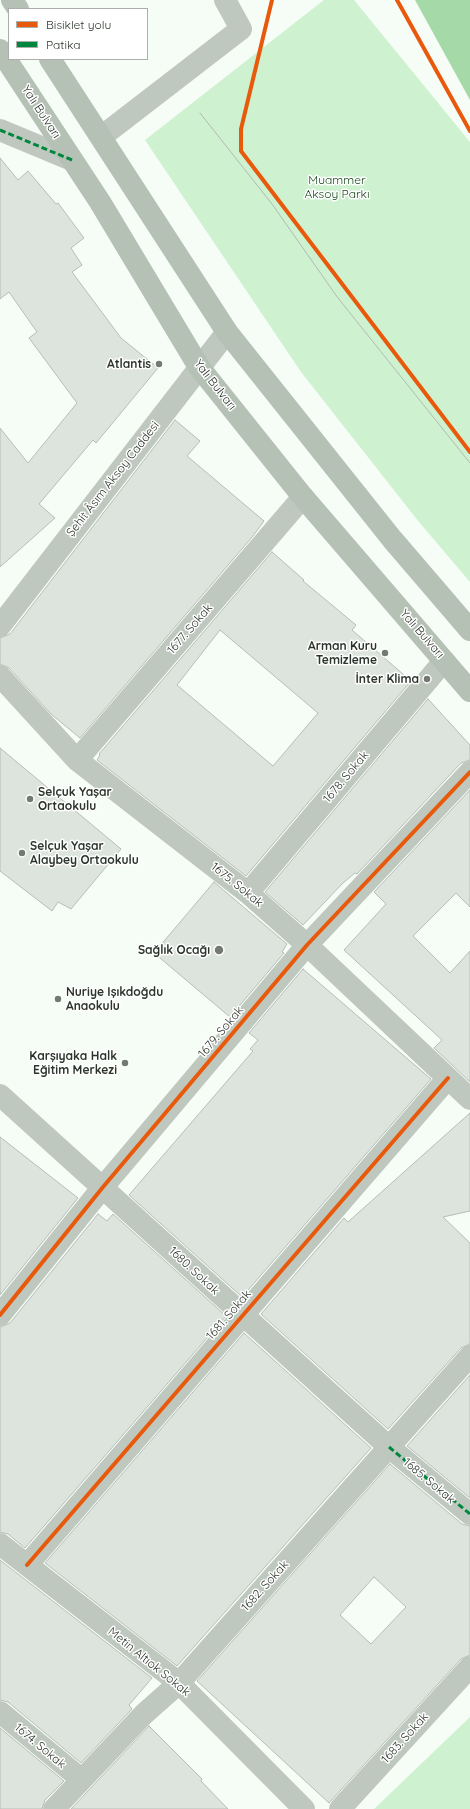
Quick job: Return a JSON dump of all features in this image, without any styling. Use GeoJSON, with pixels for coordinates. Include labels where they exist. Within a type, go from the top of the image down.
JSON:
{"type":"FeatureCollection","features":[{"type":"Feature","properties":{"kind":"main road","name":"Yalı Bulvarı"},"geometry":{"type":"LineString","coordinates":[[0,50],[100,202],[199,367],[303,497],[470,691]]}},
{"type":"Feature","properties":{"kind":"main road"},"geometry":{"type":"LineString","coordinates":[[51,60],[227,332],[392,539],[470,630]]}},
{"type":"Feature","properties":{"kind":"street"},"geometry":{"type":"LineString","coordinates":[[101,137],[241,29],[225,0]]}},
{"type":"Feature","properties":{"kind":"street"},"geometry":{"type":"LineString","coordinates":[[0,130],[72,160]]}},
{"type":"Feature","properties":{"kind":"street","name":"Şehit Âsım Aksoy Caddesi"},"geometry":{"type":"LineString","coordinates":[[0,626],[227,332]]}},
{"type":"Feature","properties":{"kind":"street","name":"1677. Sokak"},"geometry":{"type":"LineString","coordinates":[[77,760],[303,497]]}},
{"type":"Feature","properties":{"kind":"street","name":"1678. Sokak"},"geometry":{"type":"LineString","coordinates":[[248,893],[444,661]]}},
{"type":"Feature","properties":{"kind":"street","name":"1675. Sokak"},"geometry":{"type":"LineString","coordinates":[[0,676],[77,760],[248,893],[307,945],[470,1099]]}},
{"type":"Feature","properties":{"kind":"street","name":"1679. Sokak"},"geometry":{"type":"LineString","coordinates":[[0,1315],[103,1187],[307,945],[470,772]]}},
{"type":"Feature","properties":{"kind":"street","name":"1681. Sokak"},"geometry":{"type":"LineString","coordinates":[[27,1565],[448,1078]]}},
{"type":"Feature","properties":{"kind":"street","name":"1680. Sokak"},"geometry":{"type":"LineString","coordinates":[[0,1095],[389,1448]]}},
{"type":"Feature","properties":{"kind":"street","name":"1682. Sokak"},"geometry":{"type":"LineString","coordinates":[[54,1809],[144,1714],[178,1683],[470,1356]]}},
{"type":"Feature","properties":{"kind":"street","name":"1685. Sokak"},"geometry":{"type":"LineString","coordinates":[[389,1448],[470,1514]]}},
{"type":"Feature","properties":{"kind":"street","name":"Metin Altıok Sokak"},"geometry":{"type":"LineString","coordinates":[[0,1544],[178,1683],[304,1809]]}},
{"type":"Feature","properties":{"kind":"street","name":"1683. Sokak"},"geometry":{"type":"LineString","coordinates":[[340,1809],[470,1667]]}},
{"type":"Feature","properties":{"kind":"street","name":"1674. Sokak"},"geometry":{"type":"LineString","coordinates":[[0,1712],[81,1779]]}},
{"type":"Feature","properties":{"kind":"green space","name":"Muammer Aksoy Parkı"},"geometry":{"type":"Polygon","coordinates":[[[324,0],[354,0],[470,142],[470,582],[419,522],[301,372],[145,140],[324,0]]]}},
{"type":"Feature","properties":{"kind":"green space"},"geometry":{"type":"Polygon","coordinates":[[[470,1717],[470,1809],[374,1809],[470,1717]]]}},
{"type":"Feature","properties":{"kind":"shaded area"},"geometry":{"type":"Polygon","coordinates":[[[415,0],[470,0],[470,100],[415,0]]]}},
{"type":"Feature","properties":{"kind":"building"},"geometry":{"type":"Polygon","coordinates":[[[0,158],[18,180],[28,171],[56,204],[58,203],[84,238],[71,248],[82,265],[72,272],[121,338],[158,368],[96,443],[93,440],[39,504],[55,518],[0,567],[0,428],[28,463],[77,403],[29,338],[37,332],[9,292],[0,299],[0,158]]]}},
{"type":"Feature","properties":{"kind":"building"},"geometry":{"type":"Polygon","coordinates":[[[175,420],[200,441],[187,456],[264,521],[253,536],[80,738],[51,714],[9,668],[0,664],[0,638],[10,634],[175,420]]]}},
{"type":"Feature","properties":{"kind":"building"},"geometry":{"type":"Polygon","coordinates":[[[272,552],[304,580],[303,581],[356,625],[352,630],[411,681],[246,876],[97,760],[100,755],[99,754],[272,552]],[[220,630],[177,685],[273,766],[318,713],[220,630]]]}},
{"type":"Feature","properties":{"kind":"building"},"geometry":{"type":"Polygon","coordinates":[[[428,699],[470,745],[470,760],[461,763],[357,874],[355,873],[343,883],[303,925],[265,892],[428,699]]]}},
{"type":"Feature","properties":{"kind":"building","name":"Selçuk Yaşar Ortaokulu"},"geometry":{"type":"Polygon","coordinates":[[[0,748],[121,849],[71,909],[58,902],[52,911],[0,871],[0,748]]]}},
{"type":"Feature","properties":{"kind":"building"},"geometry":{"type":"Polygon","coordinates":[[[470,790],[470,907],[456,893],[413,936],[450,973],[470,951],[470,1082],[434,1048],[442,1040],[344,950],[386,904],[374,892],[470,790]]]}},
{"type":"Feature","properties":{"kind":"building","name":"Sağlık Ocağı"},"geometry":{"type":"Polygon","coordinates":[[[214,882],[287,944],[282,952],[284,953],[230,1017],[154,953],[214,882]]]}},
{"type":"Feature","properties":{"kind":"building"},"geometry":{"type":"Polygon","coordinates":[[[303,969],[431,1079],[242,1297],[129,1195],[253,1051],[250,1049],[258,1040],[249,1033],[303,969]]]}},
{"type":"Feature","properties":{"kind":"building"},"geometry":{"type":"Polygon","coordinates":[[[470,1113],[470,1211],[443,1217],[470,1243],[470,1344],[461,1348],[388,1429],[261,1314],[344,1218],[348,1222],[470,1113]]]}},
{"type":"Feature","properties":{"kind":"building"},"geometry":{"type":"Polygon","coordinates":[[[0,1137],[78,1198],[0,1295],[0,1137]]]}},
{"type":"Feature","properties":{"kind":"building"},"geometry":{"type":"Polygon","coordinates":[[[98,1214],[107,1221],[113,1214],[226,1316],[25,1548],[8,1534],[0,1532],[0,1327],[10,1323],[98,1214]]]}},
{"type":"Feature","properties":{"kind":"building"},"geometry":{"type":"Polygon","coordinates":[[[244,1333],[371,1448],[177,1666],[45,1563],[244,1333]]]}},
{"type":"Feature","properties":{"kind":"building"},"geometry":{"type":"Polygon","coordinates":[[[470,1375],[470,1498],[407,1446],[470,1375]]]}},
{"type":"Feature","properties":{"kind":"building"},"geometry":{"type":"Polygon","coordinates":[[[390,1464],[462,1524],[470,1526],[470,1655],[461,1659],[329,1803],[197,1681],[390,1464]],[[374,1577],[340,1615],[371,1644],[406,1607],[374,1577]]]}},
{"type":"Feature","properties":{"kind":"building"},"geometry":{"type":"Polygon","coordinates":[[[0,1560],[152,1678],[129,1705],[132,1709],[81,1763],[8,1702],[0,1700],[0,1560]]]}},
{"type":"Feature","properties":{"kind":"building"},"geometry":{"type":"Polygon","coordinates":[[[149,1726],[202,1779],[201,1781],[228,1809],[71,1809],[149,1726]]]}},
{"type":"Feature","properties":{"kind":"building"},"geometry":{"type":"Polygon","coordinates":[[[0,1728],[64,1781],[45,1800],[42,1809],[0,1809],[0,1728]]]}},
{"type":"Feature","properties":{"kind":"tram line"},"geometry":{"type":"LineString","coordinates":[[200,113],[272,204],[338,298],[470,463]]}},
{"type":"Feature","properties":{"kind":"marked path"},"geometry":{"type":"LineString","coordinates":[[0,130],[72,160]]}},
{"type":"Feature","properties":{"kind":"marked path"},"geometry":{"type":"LineString","coordinates":[[389,1447],[470,1514]]}},
{"type":"Feature","properties":{"kind":"cycle path"},"geometry":{"type":"LineString","coordinates":[[272,0],[241,129],[241,151],[470,452]]}},
{"type":"Feature","properties":{"kind":"cycle path"},"geometry":{"type":"LineString","coordinates":[[397,0],[470,131]]}},
{"type":"Feature","properties":{"kind":"cycle path"},"geometry":{"type":"LineString","coordinates":[[0,1315],[103,1187],[307,945],[470,772]]}},
{"type":"Feature","properties":{"kind":"cycle path"},"geometry":{"type":"LineString","coordinates":[[27,1565],[448,1078]]}},
{"type":"Feature","properties":{"kind":"place","name":"Atlantis"},"geometry":{"type":"Point","coordinates":[159,364]}},
{"type":"Feature","properties":{"kind":"place","name":"Arman Kuru Temizleme"},"geometry":{"type":"Point","coordinates":[385,653]}},
{"type":"Feature","properties":{"kind":"place","name":"İnter Klima"},"geometry":{"type":"Point","coordinates":[427,679]}},
{"type":"Feature","properties":{"kind":"place","name":"Selçuk Yaşar Ortaokulu"},"geometry":{"type":"Point","coordinates":[30,799]}},
{"type":"Feature","properties":{"kind":"place","name":"Selçuk Yaşar Alaybey Ortaokulu"},"geometry":{"type":"Point","coordinates":[22,853]}},
{"type":"Feature","properties":{"kind":"place","name":"Sağlık Ocağı"},"geometry":{"type":"Point","coordinates":[219,950]}},
{"type":"Feature","properties":{"kind":"place","name":"Nuriye Işıkdoğdu Anaokulu"},"geometry":{"type":"Point","coordinates":[58,999]}},
{"type":"Feature","properties":{"kind":"place","name":"Karşıyaka Halk Eğitim Merkezi"},"geometry":{"type":"Point","coordinates":[125,1063]}}]}
